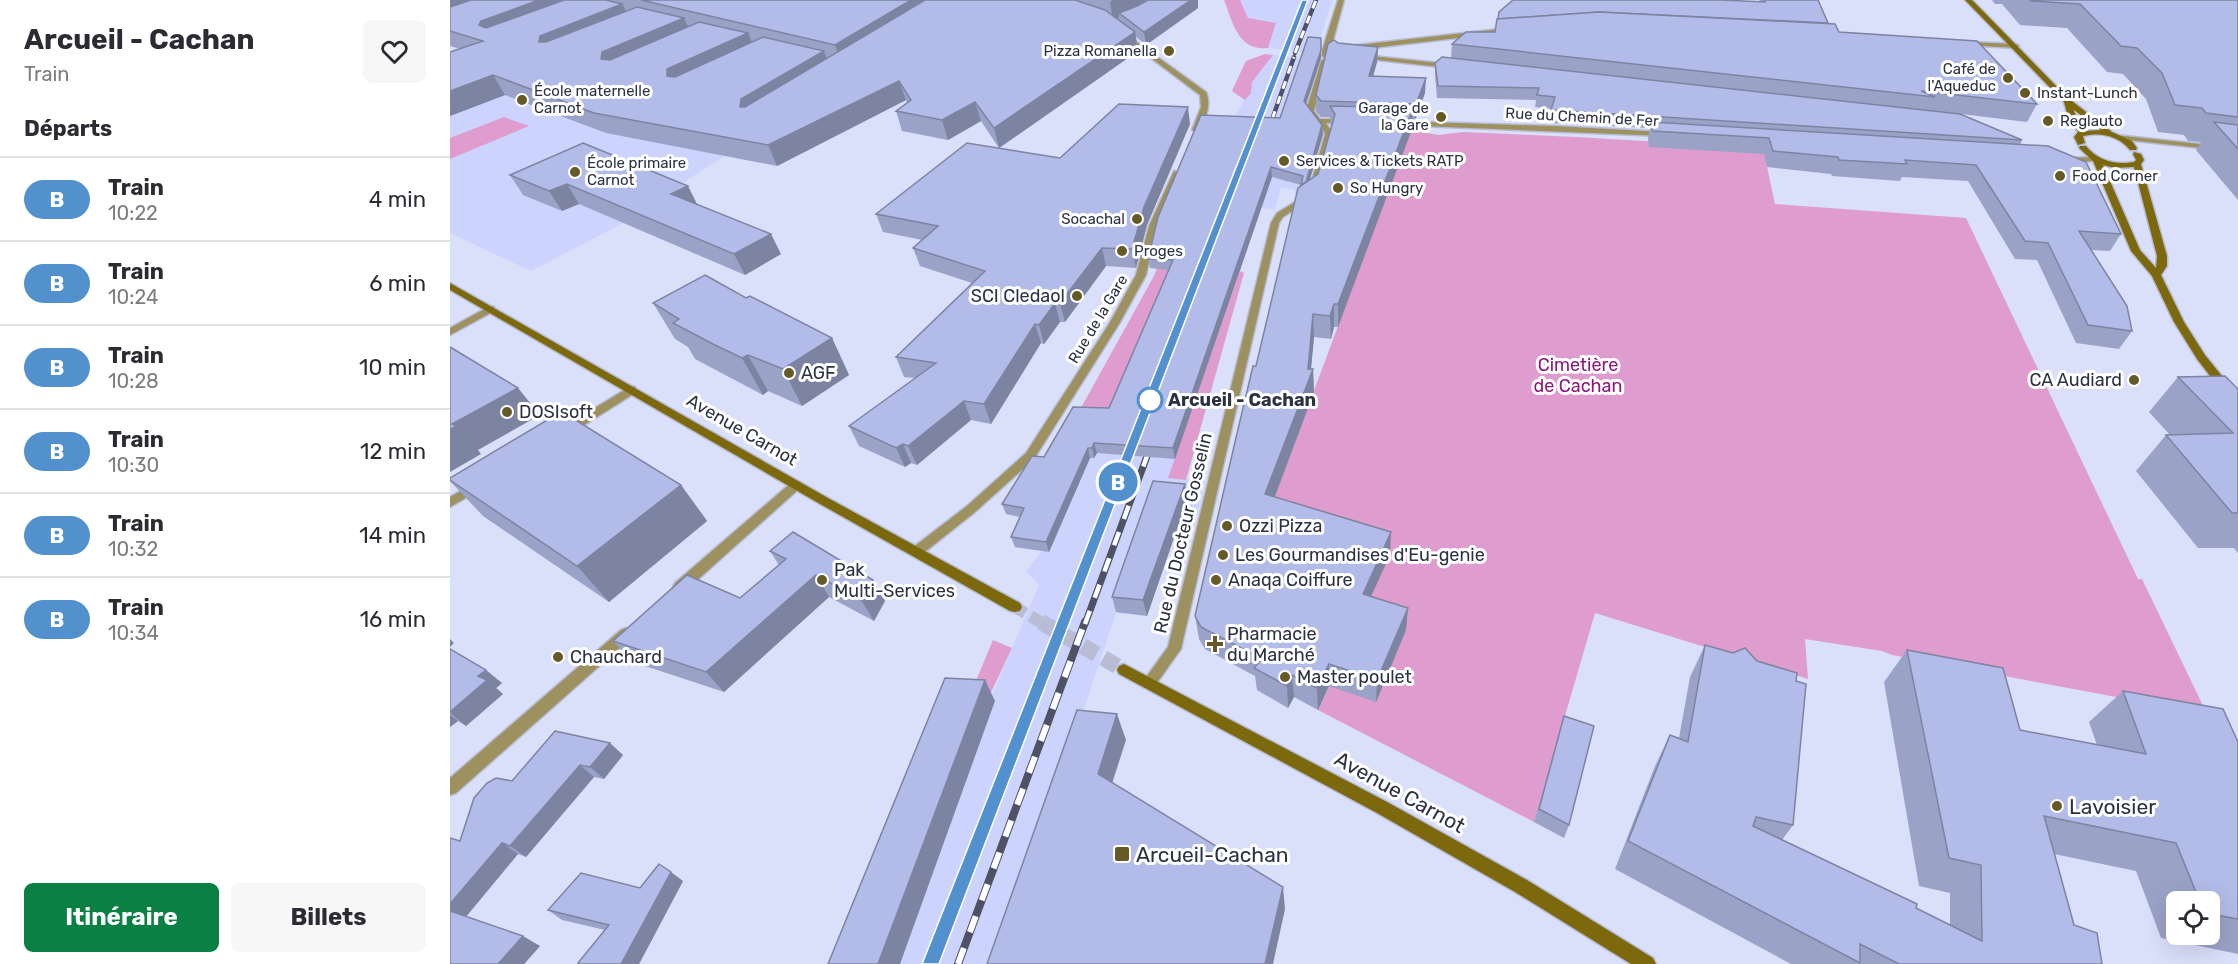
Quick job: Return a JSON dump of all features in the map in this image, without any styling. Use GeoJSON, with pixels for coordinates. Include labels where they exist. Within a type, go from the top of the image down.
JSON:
{"type":"FeatureCollection","features":[{"type":"Feature","properties":{"kind":"street"},"geometry":{"type":"LineString","coordinates":[[1325,56],[1341,0]]}},
{"type":"Feature","properties":{"kind":"street"},"geometry":{"type":"LineString","coordinates":[[1968,0],[2067,100],[2094,118],[2114,136],[2128,142],[2136,155],[2162,256],[2162,266],[2156,275]]}},
{"type":"Feature","properties":{"kind":"street"},"geometry":{"type":"LineString","coordinates":[[1325,56],[1515,30]]}},
{"type":"Feature","properties":{"kind":"street"},"geometry":{"type":"LineString","coordinates":[[1120,32],[1203,94],[1206,100],[1205,105],[1193,136]]}},
{"type":"Feature","properties":{"kind":"street"},"geometry":{"type":"LineString","coordinates":[[1964,44],[2016,46]]}},
{"type":"Feature","properties":{"kind":"street"},"geometry":{"type":"LineString","coordinates":[[1325,56],[1461,68]]}},
{"type":"Feature","properties":{"kind":"street","name":"Rue du Docteur Gosselin"},"geometry":{"type":"LineString","coordinates":[[1149,683],[1174,649],[1275,223],[1280,215],[1312,195],[1329,134],[1329,130],[1310,111],[1325,56]]}},
{"type":"Feature","properties":{"kind":"street"},"geometry":{"type":"LineString","coordinates":[[2067,100],[2082,141],[2096,159],[2136,251],[2156,275],[2184,330],[2201,357],[2238,404]]}},
{"type":"Feature","properties":{"kind":"street"},"geometry":{"type":"LineString","coordinates":[[1318,121],[1358,122]]}},
{"type":"Feature","properties":{"kind":"street","name":"Rue du Chemin de Fer"},"geometry":{"type":"LineString","coordinates":[[1382,123],[1554,128],[1674,135]]}},
{"type":"Feature","properties":{"kind":"street"},"geometry":{"type":"LineString","coordinates":[[2082,141],[2093,132],[2238,150]]}},
{"type":"Feature","properties":{"kind":"street"},"geometry":{"type":"LineString","coordinates":[[2051,160],[2096,159],[2120,165],[2136,155]]}},
{"type":"Feature","properties":{"kind":"street","name":"Rue de la Gare"},"geometry":{"type":"LineString","coordinates":[[916,552],[971,509],[1030,456],[1114,324],[1141,275],[1153,226],[1181,164]]}},
{"type":"Feature","properties":{"kind":"street","name":"Avenue Carnot"},"geometry":{"type":"LineString","coordinates":[[450,286],[796,485],[1016,607]]}},
{"type":"Feature","properties":{"kind":"street"},"geometry":{"type":"LineString","coordinates":[[450,332],[490,309]]}},
{"type":"Feature","properties":{"kind":"street"},"geometry":{"type":"LineString","coordinates":[[560,435],[631,390]]}},
{"type":"Feature","properties":{"kind":"street"},"geometry":{"type":"LineString","coordinates":[[450,503],[490,478]]}},
{"type":"Feature","properties":{"kind":"street"},"geometry":{"type":"LineString","coordinates":[[672,593],[796,485]]}},
{"type":"Feature","properties":{"kind":"street"},"geometry":{"type":"LineString","coordinates":[[450,788],[637,624]]}},
{"type":"Feature","properties":{"kind":"street","name":"Avenue Carnot"},"geometry":{"type":"LineString","coordinates":[[1124,670],[1264,742],[1403,819],[1521,886],[1647,964]]}},
{"type":"Feature","properties":{"kind":"shaded area"},"geometry":{"type":"Polygon","coordinates":[[[1240,0],[1332,0],[1318,46],[1305,52],[1268,48],[1276,23],[1248,18],[1240,0]]]}},
{"type":"Feature","properties":{"kind":"shaded area","name":"École primaire Carnot"},"geometry":{"type":"Polygon","coordinates":[[[450,54],[761,132],[678,186],[687,190],[531,271],[450,233],[450,54]]]}},
{"type":"Feature","properties":{"kind":"shaded area"},"geometry":{"type":"Polygon","coordinates":[[[1265,54],[1309,59],[1295,118],[1318,131],[1301,193],[1294,193],[1294,189],[1281,188],[1275,209],[1261,208],[1169,478],[1205,481],[1194,529],[1173,538],[1147,616],[1116,613],[999,964],[890,964],[958,775],[1039,585],[1026,571],[1042,551],[1015,547],[1028,519],[1006,514],[1035,466],[1054,467],[1076,417],[1149,287],[1195,172],[1243,103],[1244,100],[1232,91],[1246,61],[1265,54]]]}},
{"type":"Feature","properties":{"kind":"green space"},"geometry":{"type":"Polygon","coordinates":[[[1224,0],[1240,0],[1248,18],[1276,23],[1268,48],[1258,48],[1243,40],[1234,26],[1224,0]]]}},
{"type":"Feature","properties":{"kind":"green space"},"geometry":{"type":"Polygon","coordinates":[[[1265,54],[1273,55],[1252,82],[1251,93],[1245,100],[1232,91],[1246,61],[1265,54]]]}},
{"type":"Feature","properties":{"kind":"green space"},"geometry":{"type":"Polygon","coordinates":[[[504,117],[529,126],[450,159],[450,138],[504,117]]]}},
{"type":"Feature","properties":{"kind":"green space","name":"Cimetière de Cachan"},"geometry":{"type":"Polygon","coordinates":[[[1411,130],[1438,135],[1463,132],[1763,148],[1775,204],[1966,218],[2138,579],[2142,579],[2207,714],[1892,655],[1882,651],[1805,639],[1808,679],[1595,613],[1534,822],[1318,710],[1361,620],[1267,517],[1411,130]]]}},
{"type":"Feature","properties":{"kind":"green space"},"geometry":{"type":"Polygon","coordinates":[[[1175,223],[1187,231],[1108,422],[1076,417],[1154,276],[1175,223]]]}},
{"type":"Feature","properties":{"kind":"green space"},"geometry":{"type":"Polygon","coordinates":[[[1240,271],[1244,273],[1186,480],[1168,478],[1240,271]]]}},
{"type":"Feature","properties":{"kind":"green space"},"geometry":{"type":"Polygon","coordinates":[[[993,640],[1012,648],[986,703],[968,700],[993,640]]]}},
{"type":"Feature","properties":{"kind":"building"},"geometry":{"type":"Polygon","coordinates":[[[471,0],[539,0],[481,21],[479,25],[486,28],[564,0],[606,0],[622,4],[540,36],[539,42],[546,42],[637,7],[684,18],[602,52],[601,59],[610,60],[699,22],[748,33],[667,69],[667,76],[675,77],[763,37],[824,51],[741,99],[740,107],[745,107],[925,0],[1075,0],[1105,10],[1135,32],[994,128],[975,102],[942,120],[896,111],[911,100],[899,81],[768,145],[594,113],[493,75],[450,91],[450,52],[483,41],[450,31],[450,7],[471,0]]]}},
{"type":"Feature","properties":{"kind":"building"},"geometry":{"type":"Polygon","coordinates":[[[641,0],[911,0],[835,45],[641,0]]]}},
{"type":"Feature","properties":{"kind":"building"},"geometry":{"type":"Polygon","coordinates":[[[1148,0],[1191,0],[1144,32],[1119,13],[1148,0]]]}},
{"type":"Feature","properties":{"kind":"building"},"geometry":{"type":"Polygon","coordinates":[[[1513,0],[1765,2],[1764,0],[1818,0],[1828,23],[1599,12],[1498,19],[1499,12],[1513,0]]]}},
{"type":"Feature","properties":{"kind":"building"},"geometry":{"type":"Polygon","coordinates":[[[2030,0],[2238,0],[2238,117],[2206,113],[2202,108],[2175,105],[2162,73],[2137,48],[2121,46],[2080,4],[2030,0]]]}},
{"type":"Feature","properties":{"kind":"building"},"geometry":{"type":"Polygon","coordinates":[[[1599,12],[1835,24],[1839,32],[1977,41],[2037,104],[1921,91],[1935,97],[1452,44],[1466,32],[1495,32],[1497,19],[1599,12]]]}},
{"type":"Feature","properties":{"kind":"building"},"geometry":{"type":"Polygon","coordinates":[[[1308,37],[1321,38],[1321,50],[1304,101],[1322,125],[1306,182],[1301,185],[1303,176],[1271,167],[1173,448],[1094,443],[1092,448],[1088,448],[1046,542],[1011,537],[1024,508],[1002,504],[1032,456],[1044,457],[1073,407],[1109,408],[1173,260],[1148,259],[1158,217],[1201,115],[1280,118],[1308,37]]]}},
{"type":"Feature","properties":{"kind":"building"},"geometry":{"type":"Polygon","coordinates":[[[1334,40],[1338,43],[1378,47],[1369,76],[1426,78],[1416,104],[1321,101],[1316,95],[1328,44],[1334,40]]]}},
{"type":"Feature","properties":{"kind":"building"},"geometry":{"type":"Polygon","coordinates":[[[1442,57],[1960,114],[2022,140],[1551,110],[1555,97],[1537,95],[1539,88],[1438,86],[1435,63],[1442,57]]]}},
{"type":"Feature","properties":{"kind":"building"},"geometry":{"type":"Polygon","coordinates":[[[1119,104],[1188,107],[1144,207],[1132,249],[1102,248],[1060,303],[1055,303],[1039,325],[1035,324],[984,404],[964,401],[908,446],[903,444],[896,448],[849,426],[936,363],[896,357],[985,271],[913,248],[938,226],[876,214],[967,143],[1060,158],[1119,104]]]}},
{"type":"Feature","properties":{"kind":"building"},"geometry":{"type":"Polygon","coordinates":[[[1330,106],[1413,108],[1338,304],[1334,304],[1330,316],[1313,314],[1308,369],[1313,369],[1265,494],[1391,532],[1363,594],[1408,608],[1377,680],[1329,664],[1317,688],[1292,675],[1287,686],[1254,668],[1262,659],[1201,627],[1195,616],[1253,366],[1256,366],[1298,188],[1318,174],[1335,114],[1330,106]]]}},
{"type":"Feature","properties":{"kind":"building"},"geometry":{"type":"Polygon","coordinates":[[[1651,122],[2048,146],[2086,162],[2121,234],[2079,231],[2127,306],[2132,331],[2088,325],[2048,243],[2025,241],[1976,165],[1905,160],[1907,164],[1839,160],[1838,157],[1773,151],[1769,138],[1653,131],[1651,122]]]}},
{"type":"Feature","properties":{"kind":"building"},"geometry":{"type":"Polygon","coordinates":[[[2214,122],[2238,125],[2238,149],[2214,122]]]}},
{"type":"Feature","properties":{"kind":"building"},"geometry":{"type":"Polygon","coordinates":[[[583,143],[688,186],[671,194],[771,234],[734,254],[567,184],[549,191],[510,175],[583,143]]]}},
{"type":"Feature","properties":{"kind":"building"},"geometry":{"type":"Polygon","coordinates":[[[705,275],[746,298],[750,296],[832,338],[783,369],[748,355],[742,358],[713,344],[673,323],[679,319],[653,303],[705,275]]]}},
{"type":"Feature","properties":{"kind":"building"},"geometry":{"type":"Polygon","coordinates":[[[450,347],[518,388],[452,424],[456,426],[450,430],[450,347]]]}},
{"type":"Feature","properties":{"kind":"building"},"geometry":{"type":"Polygon","coordinates":[[[2225,376],[2238,389],[2238,513],[2232,513],[2166,435],[2233,433],[2178,377],[2225,376]]]}},
{"type":"Feature","properties":{"kind":"building"},"geometry":{"type":"Polygon","coordinates":[[[554,416],[569,416],[681,485],[577,566],[450,480],[554,416]]]}},
{"type":"Feature","properties":{"kind":"building"},"geometry":{"type":"Polygon","coordinates":[[[1153,481],[1185,484],[1143,600],[1112,597],[1153,481]]]}},
{"type":"Feature","properties":{"kind":"building"},"geometry":{"type":"Polygon","coordinates":[[[793,532],[873,580],[861,600],[816,575],[706,672],[613,641],[687,575],[740,598],[786,559],[770,551],[793,532]]]}},
{"type":"Feature","properties":{"kind":"building"},"geometry":{"type":"Polygon","coordinates":[[[1705,645],[1733,653],[1745,648],[1757,661],[1797,673],[1796,681],[1806,684],[1793,825],[1756,817],[1753,826],[1917,904],[1916,908],[1982,941],[1981,865],[1949,858],[1907,650],[2003,668],[2020,730],[2146,754],[2123,691],[2223,709],[2238,742],[2238,919],[2220,916],[2220,891],[2196,891],[2176,843],[2044,816],[2074,925],[2097,933],[2102,964],[1899,964],[1860,944],[1860,963],[1628,841],[1670,735],[1688,742],[1705,645]]]}},
{"type":"Feature","properties":{"kind":"building"},"geometry":{"type":"Polygon","coordinates":[[[450,649],[486,670],[478,676],[487,680],[450,712],[450,649]]]}},
{"type":"Feature","properties":{"kind":"building"},"geometry":{"type":"Polygon","coordinates":[[[945,678],[985,680],[878,964],[828,964],[945,678]]]}},
{"type":"Feature","properties":{"kind":"building","name":"Arcueil-Cachan"},"geometry":{"type":"Polygon","coordinates":[[[1077,710],[1117,714],[1098,774],[1283,887],[1265,964],[987,964],[1077,710]]]}},
{"type":"Feature","properties":{"kind":"building"},"geometry":{"type":"Polygon","coordinates":[[[1564,716],[1594,726],[1569,825],[1539,809],[1564,716]]]}},
{"type":"Feature","properties":{"kind":"building"},"geometry":{"type":"Polygon","coordinates":[[[555,731],[610,743],[590,767],[580,765],[510,846],[502,843],[450,904],[450,838],[460,841],[474,798],[487,783],[496,778],[512,781],[555,731]]]}},
{"type":"Feature","properties":{"kind":"building"},"geometry":{"type":"Polygon","coordinates":[[[659,864],[671,872],[621,964],[578,963],[609,925],[548,910],[581,873],[640,888],[659,864]]]}},
{"type":"Feature","properties":{"kind":"building"},"geometry":{"type":"Polygon","coordinates":[[[450,911],[523,936],[498,964],[450,964],[450,911]]]}},
{"type":"Feature","properties":{"kind":"tunnel"},"geometry":{"type":"LineString","coordinates":[[1015,607],[1044,624]]}},
{"type":"Feature","properties":{"kind":"tunnel"},"geometry":{"type":"LineString","coordinates":[[1041,622],[1124,670]]}},
{"type":"Feature","properties":{"kind":"railway"},"geometry":{"type":"LineString","coordinates":[[1285,52],[1305,0]]}},
{"type":"Feature","properties":{"kind":"railway"},"geometry":{"type":"LineString","coordinates":[[1295,53],[1316,0]]}},
{"type":"Feature","properties":{"kind":"railway"},"geometry":{"type":"LineString","coordinates":[[1254,132],[1284,56]]}},
{"type":"Feature","properties":{"kind":"railway"},"geometry":{"type":"LineString","coordinates":[[1267,134],[1294,57]]}},
{"type":"Feature","properties":{"kind":"railway"},"geometry":{"type":"LineString","coordinates":[[1063,624],[1135,439]]}},
{"type":"Feature","properties":{"kind":"railway"},"geometry":{"type":"LineString","coordinates":[[1085,624],[1153,440]]}},
{"type":"Feature","properties":{"kind":"railway"},"geometry":{"type":"LineString","coordinates":[[930,964],[1064,622]]}},
{"type":"Feature","properties":{"kind":"railway"},"geometry":{"type":"LineString","coordinates":[[958,964],[1085,622]]}},
{"type":"Feature","properties":{"kind":"train","name":"B"},"geometry":{"type":"LineString","coordinates":[[930,964],[1305,0]]}},
{"type":"Feature","properties":{"kind":"place","name":"Pizza Romanella"},"geometry":{"type":"Point","coordinates":[1169,51]}},
{"type":"Feature","properties":{"kind":"place","name":"Café de l'Aqueduc"},"geometry":{"type":"Point","coordinates":[2008,78]}},
{"type":"Feature","properties":{"kind":"place","name":"Instant-Lunch"},"geometry":{"type":"Point","coordinates":[2025,93]}},
{"type":"Feature","properties":{"kind":"place","name":"École maternelle Carnot"},"geometry":{"type":"Point","coordinates":[522,100]}},
{"type":"Feature","properties":{"kind":"place","name":"Garage de la Gare"},"geometry":{"type":"Point","coordinates":[1441,117]}},
{"type":"Feature","properties":{"kind":"place","name":"Reglauto"},"geometry":{"type":"Point","coordinates":[2048,121]}},
{"type":"Feature","properties":{"kind":"place","name":"Services & Tickets RATP"},"geometry":{"type":"Point","coordinates":[1284,161]}},
{"type":"Feature","properties":{"kind":"place","name":"École primaire Carnot"},"geometry":{"type":"Point","coordinates":[575,172]}},
{"type":"Feature","properties":{"kind":"place","name":"Food Corner"},"geometry":{"type":"Point","coordinates":[2060,176]}},
{"type":"Feature","properties":{"kind":"place","name":"So Hungry"},"geometry":{"type":"Point","coordinates":[1338,188]}},
{"type":"Feature","properties":{"kind":"place","name":"Socachal"},"geometry":{"type":"Point","coordinates":[1137,219]}},
{"type":"Feature","properties":{"kind":"place","name":"Proges"},"geometry":{"type":"Point","coordinates":[1122,251]}},
{"type":"Feature","properties":{"kind":"place","name":"SCI Cledaol"},"geometry":{"type":"Point","coordinates":[1077,296]}},
{"type":"Feature","properties":{"kind":"place","name":"AGF"},"geometry":{"type":"Point","coordinates":[789,373]}},
{"type":"Feature","properties":{"kind":"place","name":"CA Audiard"},"geometry":{"type":"Point","coordinates":[2134,380]}},
{"type":"Feature","properties":{"kind":"place","name":"Arcueil - Cachan"},"geometry":{"type":"Point","coordinates":[1150,400]}},
{"type":"Feature","properties":{"kind":"place","name":"DOSIsoft"},"geometry":{"type":"Point","coordinates":[507,412]}},
{"type":"Feature","properties":{"kind":"place","name":"Ozzi Pizza"},"geometry":{"type":"Point","coordinates":[1227,526]}},
{"type":"Feature","properties":{"kind":"place","name":"Les Gourmandises d'Eu-genie"},"geometry":{"type":"Point","coordinates":[1223,555]}},
{"type":"Feature","properties":{"kind":"place","name":"Pak Multi-Services"},"geometry":{"type":"Point","coordinates":[822,580]}},
{"type":"Feature","properties":{"kind":"place","name":"Anaqa Coiffure"},"geometry":{"type":"Point","coordinates":[1216,580]}},
{"type":"Feature","properties":{"kind":"place","name":"Pharmacie du Marché"},"geometry":{"type":"Point","coordinates":[1215,644]}},
{"type":"Feature","properties":{"kind":"place","name":"Chauchard"},"geometry":{"type":"Point","coordinates":[558,657]}},
{"type":"Feature","properties":{"kind":"place","name":"Master poulet"},"geometry":{"type":"Point","coordinates":[1285,677]}},
{"type":"Feature","properties":{"kind":"place","name":"Lavoisier"},"geometry":{"type":"Point","coordinates":[2057,806]}},
{"type":"Feature","properties":{"kind":"place","name":"Arcueil-Cachan"},"geometry":{"type":"Point","coordinates":[1122,854]}}]}
